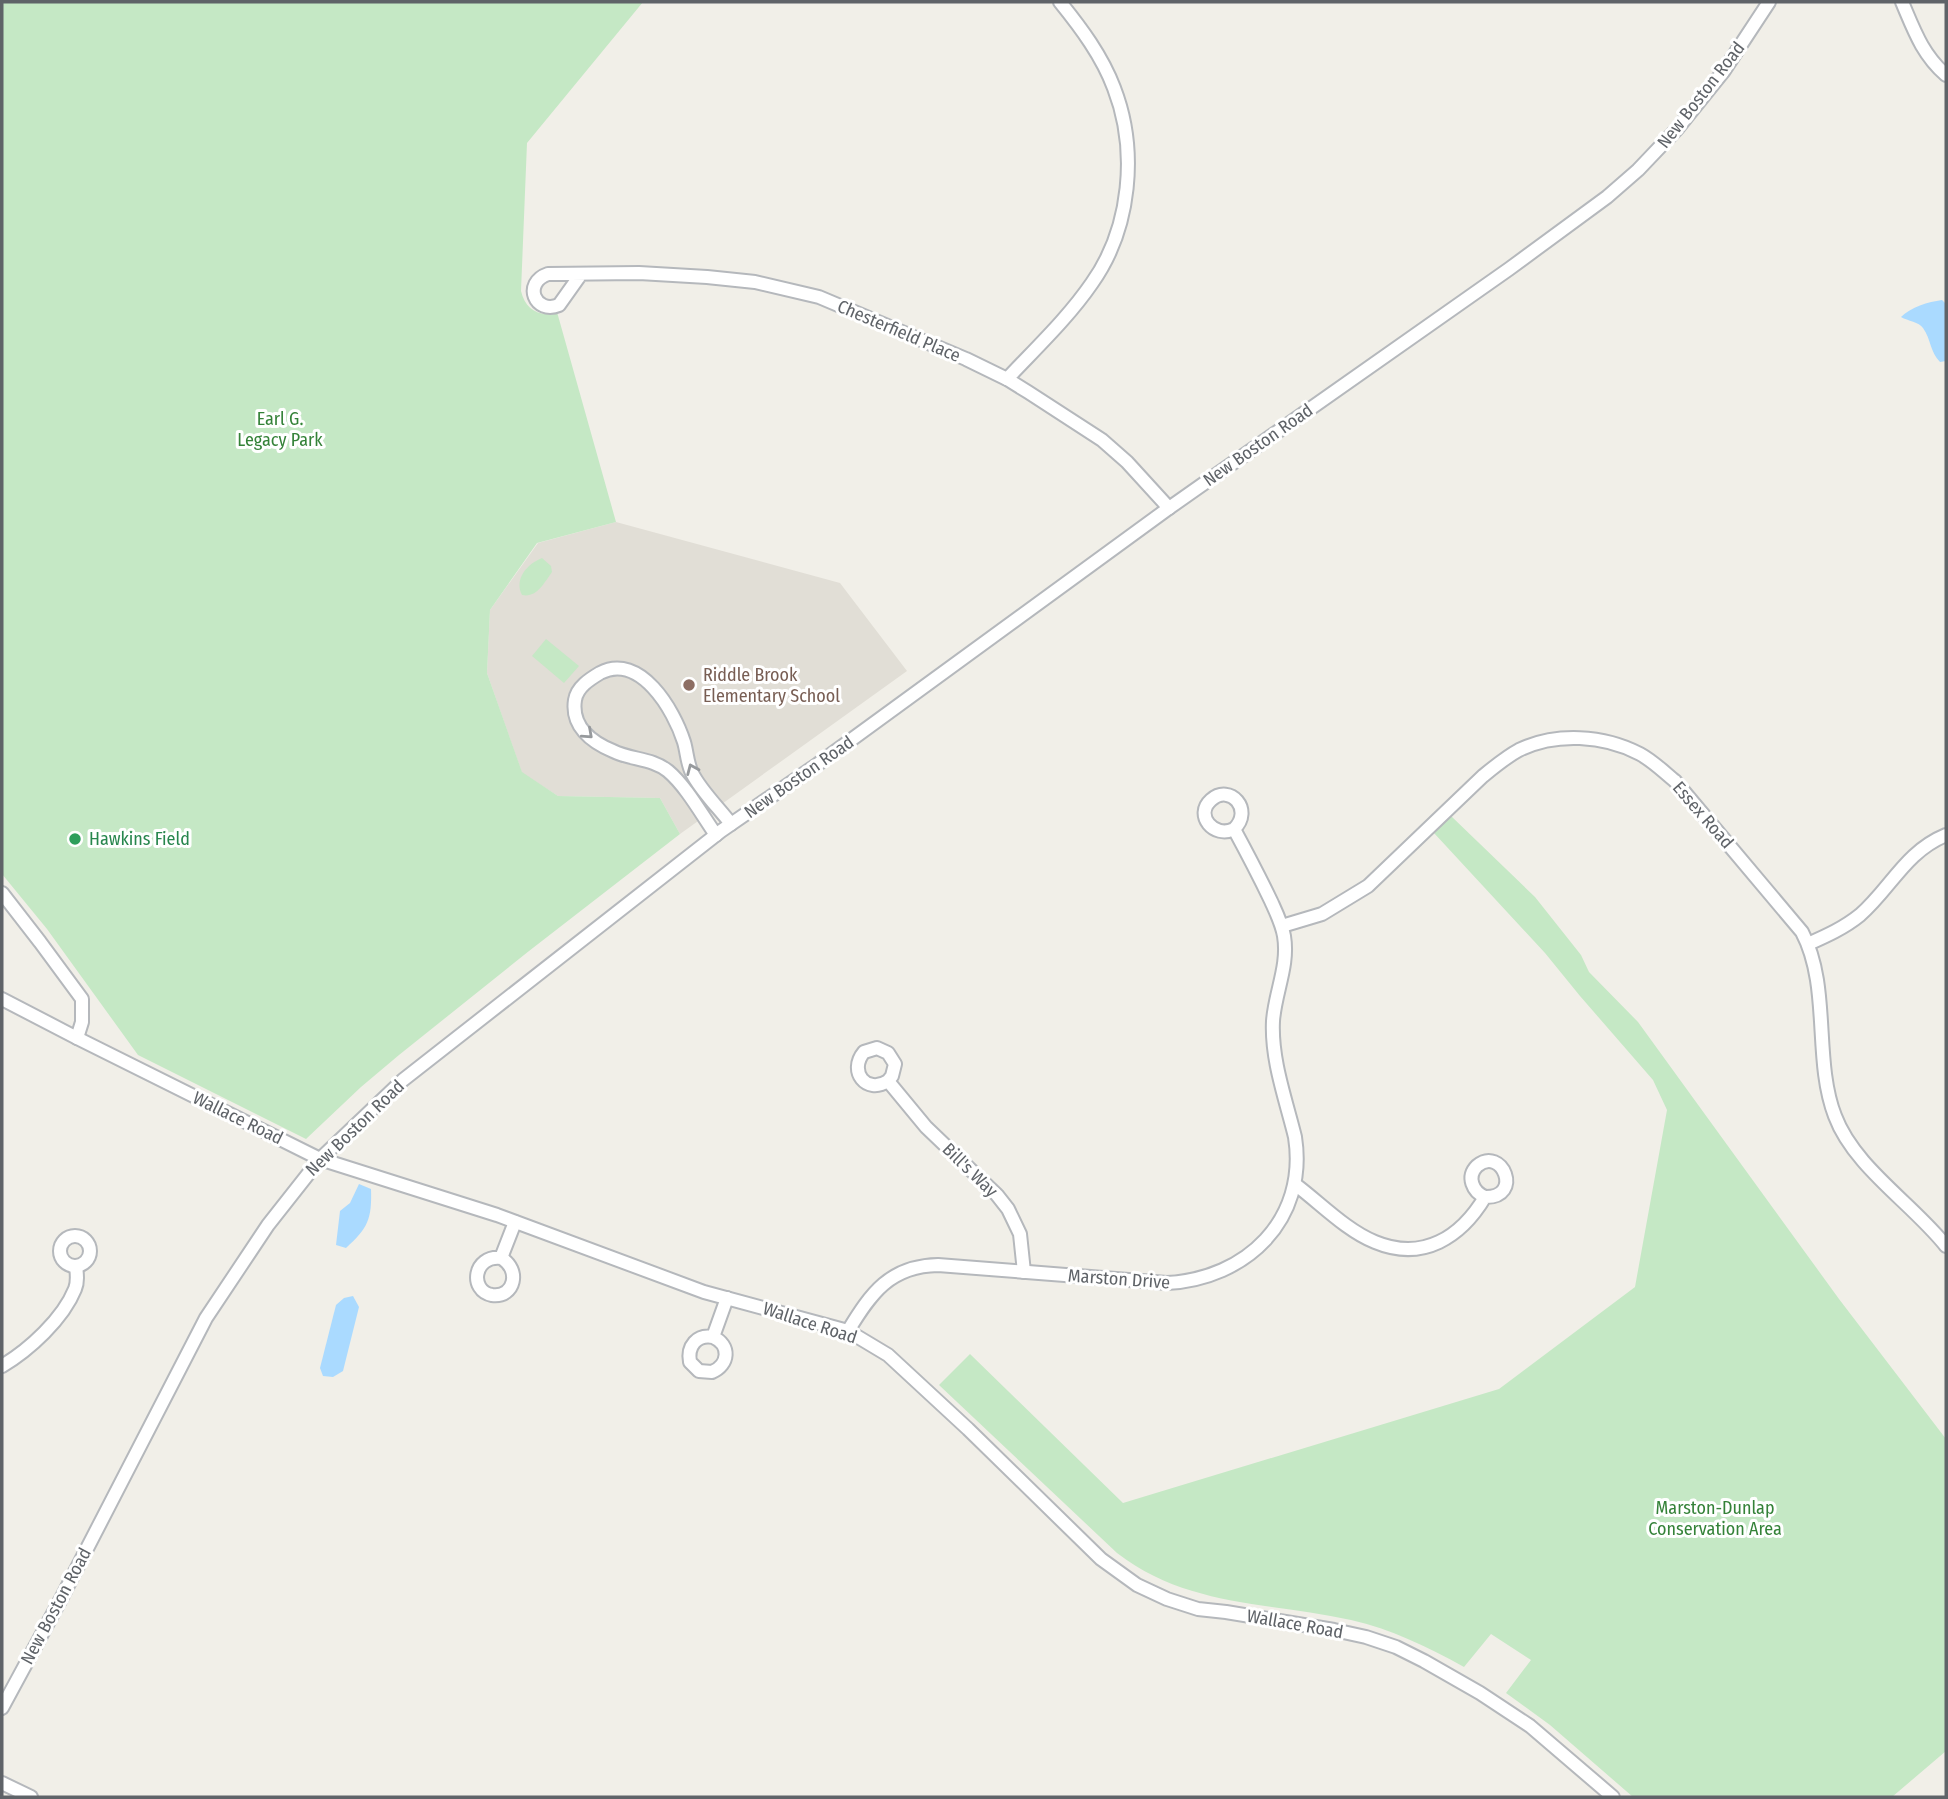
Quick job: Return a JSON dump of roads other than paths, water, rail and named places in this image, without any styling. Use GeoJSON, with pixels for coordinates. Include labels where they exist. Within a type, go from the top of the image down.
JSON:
{"type":"FeatureCollection","features":[{"type":"Feature","properties":{"kind":"street"},"geometry":{"type":"LineString","coordinates":[[1007,379],[1075,306],[1094,281],[1109,253],[1127,192],[1125,128],[1114,87],[1095,49],[1060,2]]}},
{"type":"Feature","properties":{"kind":"street","name":"New Boston Road"},"geometry":{"type":"LineString","coordinates":[[2,1708],[206,1318],[268,1225],[320,1159],[403,1080],[716,835],[818,764],[1169,508],[1607,197],[1638,170],[1677,129],[1723,72],[1769,2]]}},
{"type":"Feature","properties":{"kind":"street"},"geometry":{"type":"LineString","coordinates":[[1902,2],[1928,58],[1946,75]]}},
{"type":"Feature","properties":{"kind":"street","name":"Chesterfield Place"},"geometry":{"type":"LineString","coordinates":[[582,274],[639,273],[755,282],[790,289],[831,302],[1007,379],[1102,440],[1169,508]]}},
{"type":"Feature","properties":{"kind":"street"},"geometry":{"type":"LineString","coordinates":[[716,835],[680,784],[665,768],[612,751],[584,733],[578,724],[575,701],[583,685],[600,673],[619,668],[633,672],[650,685],[666,704],[679,729],[695,777],[731,824]]}},
{"type":"Feature","properties":{"kind":"street","name":"Essex Road"},"geometry":{"type":"LineString","coordinates":[[1282,926],[1322,914],[1368,886],[1483,776],[1518,750],[1540,742],[1581,738],[1600,740],[1641,755],[1675,781],[1794,920],[1808,944],[1816,980],[1827,1083],[1838,1124],[1862,1160],[1946,1246]]}},
{"type":"Feature","properties":{"kind":"street","name":"Marston Drive"},"geometry":{"type":"LineString","coordinates":[[848,1331],[881,1285],[907,1269],[938,1265],[1167,1283],[1186,1282],[1233,1266],[1262,1243],[1282,1218],[1296,1185],[1297,1151],[1274,1040],[1273,1022],[1284,972],[1285,938],[1260,877],[1234,829]]}},
{"type":"Feature","properties":{"kind":"street"},"geometry":{"type":"LineString","coordinates":[[1808,944],[1844,927],[1861,914],[1919,850],[1946,835]]}},
{"type":"Feature","properties":{"kind":"street"},"geometry":{"type":"LineString","coordinates":[[2,893],[82,999],[82,1022],[77,1038]]}},
{"type":"Feature","properties":{"kind":"street","name":"Wallace Road"},"geometry":{"type":"LineString","coordinates":[[2,999],[320,1159],[417,1188],[566,1239],[704,1292],[848,1331],[888,1355],[1101,1559],[1137,1585],[1198,1609],[1334,1630],[1396,1647],[1458,1680],[1522,1721],[1613,1797]]}},
{"type":"Feature","properties":{"kind":"street","name":"Bill's Way"},"geometry":{"type":"LineString","coordinates":[[888,1081],[926,1127],[997,1195],[1008,1209],[1020,1234],[1024,1272]]}},
{"type":"Feature","properties":{"kind":"street"},"geometry":{"type":"LineString","coordinates":[[1296,1185],[1357,1232],[1374,1242],[1401,1248],[1430,1246],[1444,1240],[1475,1215],[1485,1197]]}},
{"type":"Feature","properties":{"kind":"street"},"geometry":{"type":"LineString","coordinates":[[501,1258],[515,1222]]}},
{"type":"Feature","properties":{"kind":"street"},"geometry":{"type":"LineString","coordinates":[[2,1366],[26,1349],[56,1318],[75,1289],[76,1266]]}},
{"type":"Feature","properties":{"kind":"street"},"geometry":{"type":"LineString","coordinates":[[713,1337],[727,1298]]}},
{"type":"Feature","properties":{"kind":"street"},"geometry":{"type":"LineString","coordinates":[[2,1783],[31,1797]]}},
{"type":"Feature","properties":{"kind":"water"},"geometry":{"type":"Polygon","coordinates":[[[1942,300],[1946,304],[1946,361],[1940,362],[1923,328],[1901,317],[1910,310],[1942,300]]]}},
{"type":"Feature","properties":{"kind":"water"},"geometry":{"type":"Polygon","coordinates":[[[359,1184],[371,1189],[371,1208],[364,1228],[346,1248],[336,1245],[340,1211],[350,1203],[359,1184]]]}},
{"type":"Feature","properties":{"kind":"water"},"geometry":{"type":"Polygon","coordinates":[[[353,1296],[359,1307],[343,1371],[333,1377],[323,1376],[320,1368],[336,1305],[344,1298],[353,1296]]]}},
{"type":"Feature","properties":{"kind":"place","name":"Riddle Brook Elementary School"},"geometry":{"type":"Point","coordinates":[689,685]}},
{"type":"Feature","properties":{"kind":"place","name":"Hawkins Field"},"geometry":{"type":"Point","coordinates":[75,839]}},
{"type":"Feature","properties":{"kind":"park label","name":"Earl G. Legacy Park"},"geometry":{"type":"Point","coordinates":[280,429]}},
{"type":"Feature","properties":{"kind":"park label","name":"Marston-Dunlap Conservation Area"},"geometry":{"type":"Point","coordinates":[1715,1518]}}]}
